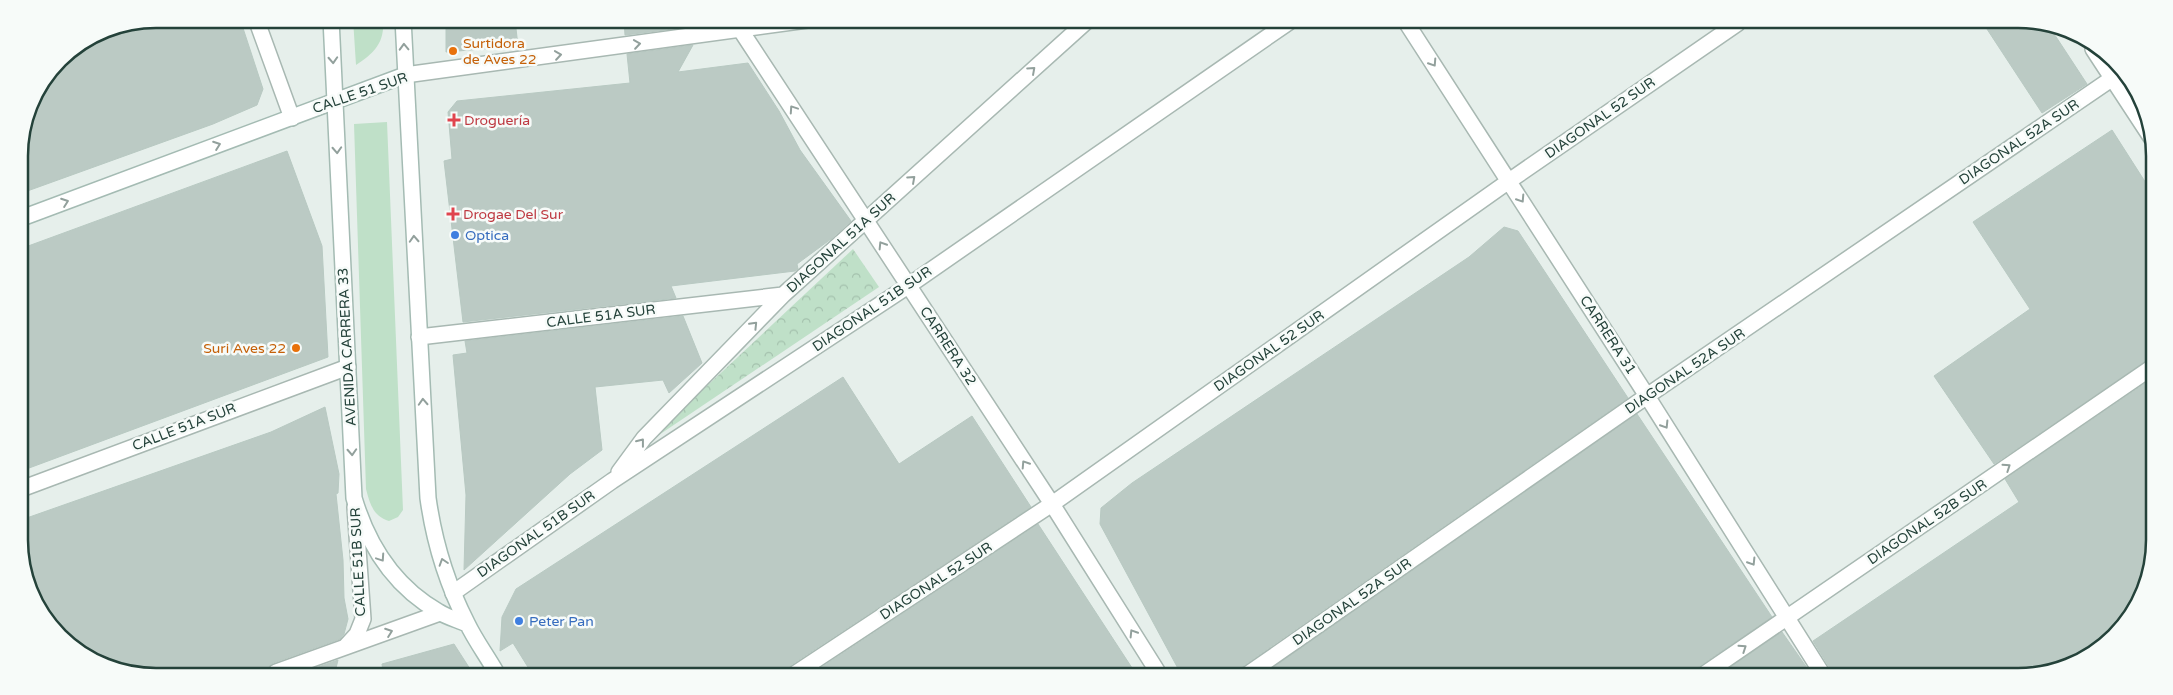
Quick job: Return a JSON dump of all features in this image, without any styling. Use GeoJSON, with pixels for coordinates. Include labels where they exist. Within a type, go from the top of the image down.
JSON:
{"type":"FeatureCollection","features":[{"type":"Feature","properties":{"kind":"street"},"geometry":{"type":"LineString","coordinates":[[259,28],[292,118]]}},
{"type":"Feature","properties":{"kind":"street","name":"AVENIDA CARRERA 33"},"geometry":{"type":"LineString","coordinates":[[331,28],[354,498],[361,522],[372,544],[402,584],[440,613],[467,624]]}},
{"type":"Feature","properties":{"kind":"street"},"geometry":{"type":"LineString","coordinates":[[403,28],[429,506],[432,524],[453,593],[467,624],[493,668]]}},
{"type":"Feature","properties":{"kind":"street","name":"CALLE 51 SUR"},"geometry":{"type":"LineString","coordinates":[[28,216],[406,75],[717,28]]}},
{"type":"Feature","properties":{"kind":"street","name":"CARRERA 32"},"geometry":{"type":"LineString","coordinates":[[739,28],[1052,504],[1155,667]]}},
{"type":"Feature","properties":{"kind":"street","name":"DIAGONAL 51A SUR"},"geometry":{"type":"LineString","coordinates":[[612,481],[644,438],[783,295],[1079,28]]}},
{"type":"Feature","properties":{"kind":"street","name":"DIAGONAL 51B SUR"},"geometry":{"type":"LineString","coordinates":[[453,593],[612,481],[908,286],[1280,28]]}},
{"type":"Feature","properties":{"kind":"street","name":"CARRERA 31"},"geometry":{"type":"LineString","coordinates":[[1410,28],[1648,396],[1817,667]]}},
{"type":"Feature","properties":{"kind":"street","name":"DIAGONAL 52 SUR"},"geometry":{"type":"LineString","coordinates":[[804,668],[1052,504],[1509,181],[1731,28]]}},
{"type":"Feature","properties":{"kind":"street","name":"DIAGONAL 52A SUR"},"geometry":{"type":"LineString","coordinates":[[1257,667],[1648,396],[2116,75]]}},
{"type":"Feature","properties":{"kind":"street"},"geometry":{"type":"LineString","coordinates":[[2125,87],[2139,114]]}},
{"type":"Feature","properties":{"kind":"street","name":"CALLE 51A SUR"},"geometry":{"type":"LineString","coordinates":[[419,337],[783,295]]}},
{"type":"Feature","properties":{"kind":"street","name":"CALLE 51A SUR"},"geometry":{"type":"LineString","coordinates":[[28,485],[348,367]]}},
{"type":"Feature","properties":{"kind":"street","name":"DIAGONAL 52B SUR"},"geometry":{"type":"LineString","coordinates":[[1715,667],[2146,371]]}},
{"type":"Feature","properties":{"kind":"street","name":"CALLE 51B SUR"},"geometry":{"type":"LineString","coordinates":[[343,648],[357,634],[363,619],[354,498]]}},
{"type":"Feature","properties":{"kind":"street"},"geometry":{"type":"LineString","coordinates":[[287,668],[440,613]]}},
{"type":"Feature","properties":{"kind":"green space"},"geometry":{"type":"Polygon","coordinates":[[[354,28],[383,28],[380,41],[373,52],[356,65],[354,28]]]}},
{"type":"Feature","properties":{"kind":"green space"},"geometry":{"type":"Polygon","coordinates":[[[387,122],[403,510],[398,517],[389,521],[376,513],[366,489],[354,124],[387,122]]]}},
{"type":"Feature","properties":{"kind":"green space"},"geometry":{"type":"Polygon","coordinates":[[[853,249],[879,287],[644,445],[853,249]]]}},
{"type":"Feature","properties":{"kind":"building"},"geometry":{"type":"Polygon","coordinates":[[[147,28],[243,28],[263,89],[257,105],[213,124],[28,191],[29,139],[37,107],[45,91],[65,65],[84,49],[107,37],[122,32],[147,28]]]}},
{"type":"Feature","properties":{"kind":"building"},"geometry":{"type":"Polygon","coordinates":[[[446,28],[516,28],[518,46],[446,52],[446,28]]]}},
{"type":"Feature","properties":{"kind":"building"},"geometry":{"type":"Polygon","coordinates":[[[625,28],[680,28],[625,35],[625,28]]]}},
{"type":"Feature","properties":{"kind":"building"},"geometry":{"type":"Polygon","coordinates":[[[1986,28],[2034,29],[2053,33],[2087,84],[2042,113],[1986,28]]]}},
{"type":"Feature","properties":{"kind":"building"},"geometry":{"type":"Polygon","coordinates":[[[693,45],[678,72],[748,63],[779,111],[800,150],[851,221],[831,239],[797,264],[798,269],[795,271],[671,286],[676,298],[463,322],[444,161],[452,159],[448,112],[457,101],[630,83],[627,54],[693,45]]]}},
{"type":"Feature","properties":{"kind":"building"},"geometry":{"type":"Polygon","coordinates":[[[2112,130],[2146,183],[2146,362],[1994,464],[1934,376],[2030,309],[1973,222],[2112,130]]]}},
{"type":"Feature","properties":{"kind":"building"},"geometry":{"type":"Polygon","coordinates":[[[287,151],[322,246],[328,357],[28,468],[28,246],[287,151]]]}},
{"type":"Feature","properties":{"kind":"building"},"geometry":{"type":"Polygon","coordinates":[[[1504,227],[1518,231],[1628,398],[1242,667],[1177,667],[1100,524],[1101,508],[1132,483],[1469,257],[1504,227]]]}},
{"type":"Feature","properties":{"kind":"building"},"geometry":{"type":"Polygon","coordinates":[[[683,316],[702,363],[669,393],[663,380],[595,387],[602,450],[570,474],[464,570],[466,495],[453,355],[467,353],[465,341],[683,316]]]}},
{"type":"Feature","properties":{"kind":"building"},"geometry":{"type":"Polygon","coordinates":[[[843,377],[899,464],[972,416],[1031,507],[790,668],[528,668],[513,643],[500,651],[502,617],[516,589],[843,377]]]}},
{"type":"Feature","properties":{"kind":"building"},"geometry":{"type":"Polygon","coordinates":[[[2146,383],[2146,540],[2144,556],[2136,588],[2124,611],[2114,624],[2089,646],[2059,661],[2042,665],[2026,667],[1829,667],[1813,641],[2019,502],[2005,479],[2146,383]]]}},
{"type":"Feature","properties":{"kind":"building"},"geometry":{"type":"Polygon","coordinates":[[[325,407],[339,474],[338,493],[336,494],[343,560],[344,598],[348,619],[344,634],[340,639],[273,663],[268,668],[156,668],[122,663],[107,658],[91,650],[65,630],[45,604],[34,581],[28,548],[28,518],[271,432],[325,407]]]}},
{"type":"Feature","properties":{"kind":"building"},"geometry":{"type":"Polygon","coordinates":[[[1637,414],[1772,617],[1698,667],[1273,667],[1637,414]]]}},
{"type":"Feature","properties":{"kind":"building"},"geometry":{"type":"Polygon","coordinates":[[[1038,524],[1132,667],[821,668],[1038,524]]]}},
{"type":"Feature","properties":{"kind":"building"},"geometry":{"type":"Polygon","coordinates":[[[1782,632],[1807,667],[1730,667],[1782,632]]]}},
{"type":"Feature","properties":{"kind":"building"},"geometry":{"type":"Polygon","coordinates":[[[454,644],[469,668],[382,668],[382,664],[454,644]]]}},
{"type":"Feature","properties":{"kind":"building"},"geometry":{"type":"Polygon","coordinates":[[[338,660],[336,668],[316,668],[338,660]]]}},
{"type":"Feature","properties":{"kind":"place","name":"Surtidora de Aves 22"},"geometry":{"type":"Point","coordinates":[453,51]}},
{"type":"Feature","properties":{"kind":"place","name":"Droguería"},"geometry":{"type":"Point","coordinates":[454,120]}},
{"type":"Feature","properties":{"kind":"place","name":"Drogae Del Sur"},"geometry":{"type":"Point","coordinates":[453,214]}},
{"type":"Feature","properties":{"kind":"place","name":"Optica"},"geometry":{"type":"Point","coordinates":[455,235]}},
{"type":"Feature","properties":{"kind":"place","name":"Suri Aves 22"},"geometry":{"type":"Point","coordinates":[296,348]}},
{"type":"Feature","properties":{"kind":"place","name":"Peter Pan"},"geometry":{"type":"Point","coordinates":[519,621]}}]}
